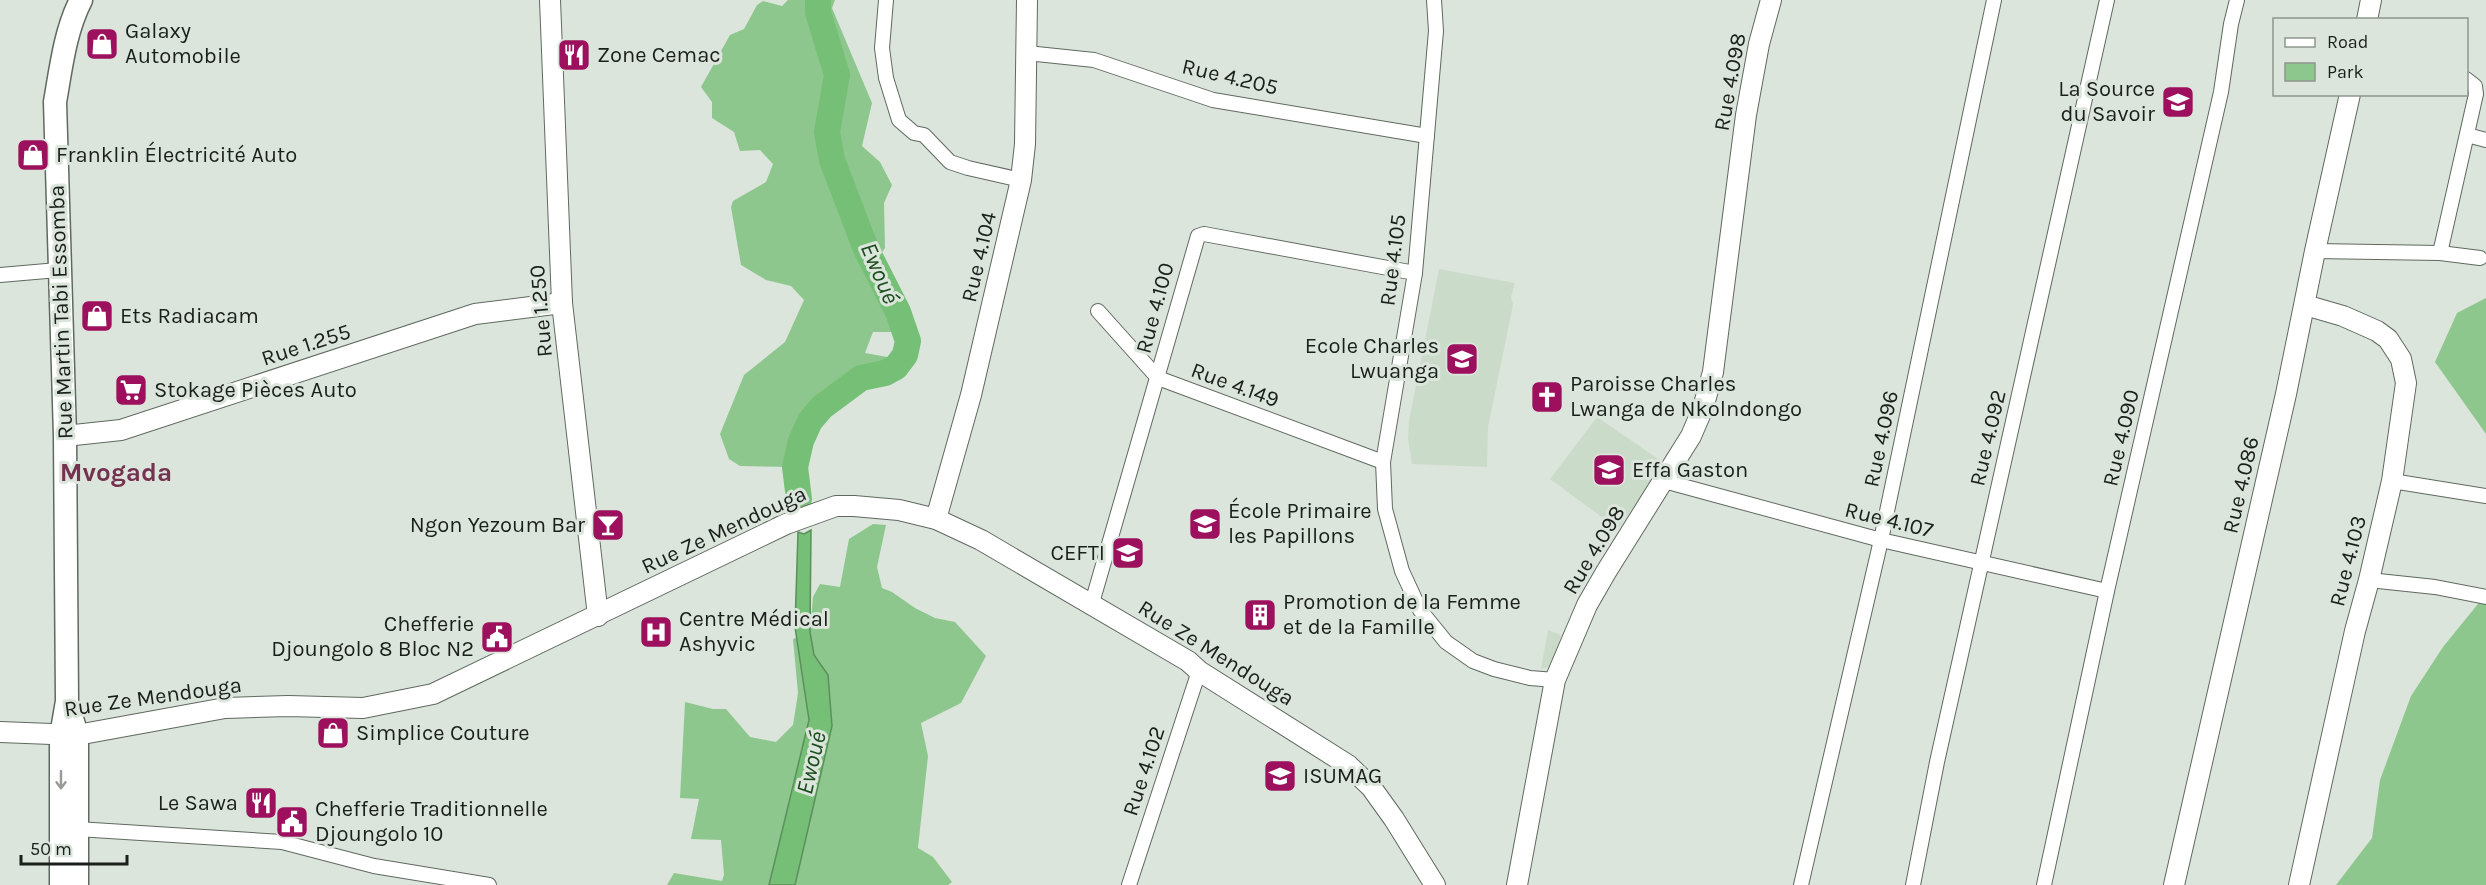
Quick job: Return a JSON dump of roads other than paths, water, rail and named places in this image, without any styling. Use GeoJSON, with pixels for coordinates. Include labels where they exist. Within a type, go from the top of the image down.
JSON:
{"type":"FeatureCollection","features":[{"type":"Feature","properties":{"kind":"main road","name":"Rue Martin Tabi Essomba"},"geometry":{"type":"LineString","coordinates":[[77,885],[77,829],[67,701],[65,436],[58,270],[55,102],[62,57],[81,0]]}},
{"type":"Feature","properties":{"kind":"main road","name":"Rue Martin Tabi Essomba"},"geometry":{"type":"LineString","coordinates":[[61,885],[69,736]]}},
{"type":"Feature","properties":{"kind":"street","name":"Rue 1.250"},"geometry":{"type":"LineString","coordinates":[[550,0],[562,303],[598,616]]}},
{"type":"Feature","properties":{"kind":"street"},"geometry":{"type":"LineString","coordinates":[[886,0],[882,48],[886,78],[899,120],[914,133],[924,135],[950,162],[1021,180]]}},
{"type":"Feature","properties":{"kind":"street","name":"Rue 4.104"},"geometry":{"type":"LineString","coordinates":[[936,519],[971,395],[1021,180],[1025,144],[1027,0]]}},
{"type":"Feature","properties":{"kind":"street","name":"Rue 4.105"},"geometry":{"type":"LineString","coordinates":[[1434,0],[1436,31],[1415,273],[1383,462],[1385,509],[1402,572],[1420,610],[1446,642],[1473,661],[1530,678],[1555,680]]}},
{"type":"Feature","properties":{"kind":"street","name":"Rue 4.098"},"geometry":{"type":"LineString","coordinates":[[1521,884],[1555,680],[1587,605],[1690,436],[1702,408],[1713,372],[1746,115],[1759,44],[1771,0]]}},
{"type":"Feature","properties":{"kind":"street","name":"Rue 4.096"},"geometry":{"type":"LineString","coordinates":[[1801,885],[1881,540],[1994,0]]}},
{"type":"Feature","properties":{"kind":"street","name":"Rue 4.092"},"geometry":{"type":"LineString","coordinates":[[1913,885],[1937,762],[2107,0]]}},
{"type":"Feature","properties":{"kind":"street","name":"Rue 4.090"},"geometry":{"type":"LineString","coordinates":[[2044,885],[2107,591],[2221,92],[2236,0]]}},
{"type":"Feature","properties":{"kind":"street"},"geometry":{"type":"LineString","coordinates":[[2367,18],[2371,0]]}},
{"type":"Feature","properties":{"kind":"street","name":"Rue 4.205"},"geometry":{"type":"LineString","coordinates":[[1027,53],[1094,60],[1213,100],[1427,136]]}},
{"type":"Feature","properties":{"kind":"street"},"geometry":{"type":"LineString","coordinates":[[2440,253],[2476,94],[2475,86],[2468,81]]}},
{"type":"Feature","properties":{"kind":"street","name":"Rue 4.086"},"geometry":{"type":"LineString","coordinates":[[2174,885],[2305,305],[2350,96]]}},
{"type":"Feature","properties":{"kind":"street"},"geometry":{"type":"LineString","coordinates":[[2466,135],[2486,140]]}},
{"type":"Feature","properties":{"kind":"street","name":"Rue 4.100"},"geometry":{"type":"LineString","coordinates":[[1092,603],[1198,236],[1204,234],[1415,273]]}},
{"type":"Feature","properties":{"kind":"street"},"geometry":{"type":"LineString","coordinates":[[2315,251],[2440,253],[2480,258]]}},
{"type":"Feature","properties":{"kind":"street"},"geometry":{"type":"LineString","coordinates":[[0,275],[58,270]]}},
{"type":"Feature","properties":{"kind":"street","name":"Rue 1.255"},"geometry":{"type":"LineString","coordinates":[[65,436],[121,430],[475,315],[562,303]]}},
{"type":"Feature","properties":{"kind":"street","name":"Rue 4.103"},"geometry":{"type":"LineString","coordinates":[[2299,885],[2355,631],[2392,481],[2406,383],[2401,359],[2388,339],[2367,325],[2305,305]]}},
{"type":"Feature","properties":{"kind":"street","name":"Rue 4.149"},"geometry":{"type":"LineString","coordinates":[[1098,311],[1158,378],[1383,462]]}},
{"type":"Feature","properties":{"kind":"street","name":"Rue 4.107"},"geometry":{"type":"LineString","coordinates":[[1664,481],[1881,540],[2107,591]]}},
{"type":"Feature","properties":{"kind":"street"},"geometry":{"type":"LineString","coordinates":[[2392,481],[2486,496]]}},
{"type":"Feature","properties":{"kind":"street","name":"Rue Ze Mendouga"},"geometry":{"type":"LineString","coordinates":[[0,732],[69,736],[225,708],[288,706],[363,708],[433,694],[786,524],[836,506],[899,510],[936,519],[981,540],[1092,603],[1188,661],[1199,671],[1348,765],[1371,787],[1436,885]]}},
{"type":"Feature","properties":{"kind":"street"},"geometry":{"type":"LineString","coordinates":[[2369,580],[2435,587],[2486,597]]}},
{"type":"Feature","properties":{"kind":"street","name":"Rue 4.102"},"geometry":{"type":"LineString","coordinates":[[1129,885],[1199,671]]}},
{"type":"Feature","properties":{"kind":"street"},"geometry":{"type":"LineString","coordinates":[[77,829],[282,842],[374,866],[489,885]]}},
{"type":"Feature","properties":{"kind":"water"},"geometry":{"type":"Polygon","coordinates":[[[811,530],[810,632],[814,655],[828,675],[832,726],[795,885],[769,885],[809,720],[795,627],[798,532],[804,534],[811,530]]]}},
{"type":"Feature","properties":{"kind":"waterway","name":"Ewoué"},"geometry":{"type":"LineString","coordinates":[[799,499],[795,467],[801,441],[810,421],[822,407],[861,378],[885,373],[896,367],[905,355],[908,341],[898,312],[866,249],[832,160],[827,132],[837,75],[818,12],[818,0]]}},
{"type":"Feature","properties":{"kind":"place","name":"Galaxy Automobile"},"geometry":{"type":"Point","coordinates":[102,44]}},
{"type":"Feature","properties":{"kind":"place","name":"Zone Cemac"},"geometry":{"type":"Point","coordinates":[574,55]}},
{"type":"Feature","properties":{"kind":"place","name":"La Source du Savoir"},"geometry":{"type":"Point","coordinates":[2178,102]}},
{"type":"Feature","properties":{"kind":"place","name":"Franklin Électricité Auto"},"geometry":{"type":"Point","coordinates":[33,155]}},
{"type":"Feature","properties":{"kind":"place","name":"Ets Radiacam"},"geometry":{"type":"Point","coordinates":[97,316]}},
{"type":"Feature","properties":{"kind":"place","name":"Ecole Charles Lwuanga"},"geometry":{"type":"Point","coordinates":[1462,359]}},
{"type":"Feature","properties":{"kind":"place","name":"Stokage Pièces Auto"},"geometry":{"type":"Point","coordinates":[131,390]}},
{"type":"Feature","properties":{"kind":"place","name":"Paroisse Charles Lwanga de Nkolndongo"},"geometry":{"type":"Point","coordinates":[1547,397]}},
{"type":"Feature","properties":{"kind":"place","name":"Effa Gaston"},"geometry":{"type":"Point","coordinates":[1609,470]}},
{"type":"Feature","properties":{"kind":"place","name":"École Primaire les Papillons"},"geometry":{"type":"Point","coordinates":[1205,524]}},
{"type":"Feature","properties":{"kind":"place","name":"Ngon Yezoum Bar"},"geometry":{"type":"Point","coordinates":[608,525]}},
{"type":"Feature","properties":{"kind":"place","name":"CEFTI"},"geometry":{"type":"Point","coordinates":[1128,553]}},
{"type":"Feature","properties":{"kind":"place","name":"Promotion de la Femme et de la Famille"},"geometry":{"type":"Point","coordinates":[1260,615]}},
{"type":"Feature","properties":{"kind":"place","name":"Centre Médical Ashyvic"},"geometry":{"type":"Point","coordinates":[656,632]}},
{"type":"Feature","properties":{"kind":"place","name":"Chefferie Djoungolo 8 Bloc N2"},"geometry":{"type":"Point","coordinates":[497,637]}},
{"type":"Feature","properties":{"kind":"place","name":"Simplice Couture"},"geometry":{"type":"Point","coordinates":[333,733]}},
{"type":"Feature","properties":{"kind":"place","name":"ISUMAG"},"geometry":{"type":"Point","coordinates":[1280,776]}},
{"type":"Feature","properties":{"kind":"place","name":"Le Sawa"},"geometry":{"type":"Point","coordinates":[261,803]}},
{"type":"Feature","properties":{"kind":"place","name":"Chefferie Traditionnelle Djoungolo 10"},"geometry":{"type":"Point","coordinates":[292,822]}},
{"type":"Feature","properties":{"kind":"district","name":"Mvogada"},"geometry":{"type":"Point","coordinates":[116,472]}}]}
